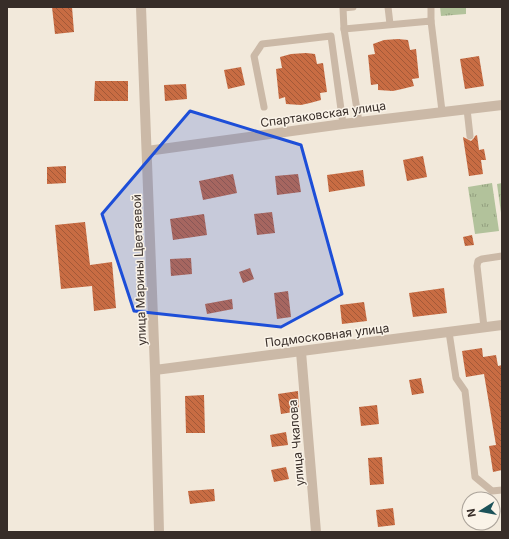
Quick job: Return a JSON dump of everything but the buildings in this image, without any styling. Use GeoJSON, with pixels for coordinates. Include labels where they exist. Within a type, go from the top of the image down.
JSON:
{"type":"FeatureCollection","features":[{"type":"Feature","properties":{"kind":"street","name":"улица Марины Цветаевой"},"geometry":{"type":"LineString","coordinates":[[141,7],[155,370],[159,532]]}},
{"type":"Feature","properties":{"kind":"street","name":"Спартаковская улица"},"geometry":{"type":"LineString","coordinates":[[147,151],[442,111],[502,105]]}},
{"type":"Feature","properties":{"kind":"street","name":"Подмосковная улица"},"geometry":{"type":"LineString","coordinates":[[155,370],[502,325]]}},
{"type":"Feature","properties":{"kind":"street","name":"улица Чкалова"},"geometry":{"type":"LineString","coordinates":[[301,352],[316,532]]}},
{"type":"Feature","properties":{"kind":"lane"},"geometry":{"type":"LineString","coordinates":[[353,7],[343,8],[344,29],[359,122]]}},
{"type":"Feature","properties":{"kind":"lane"},"geometry":{"type":"LineString","coordinates":[[388,7],[390,24]]}},
{"type":"Feature","properties":{"kind":"lane"},"geometry":{"type":"LineString","coordinates":[[431,7],[431,21],[442,111]]}},
{"type":"Feature","properties":{"kind":"lane"},"geometry":{"type":"LineString","coordinates":[[344,29],[431,21]]}},
{"type":"Feature","properties":{"kind":"lane"},"geometry":{"type":"LineString","coordinates":[[264,107],[254,56],[262,44],[331,36],[343,124]]}},
{"type":"Feature","properties":{"kind":"lane"},"geometry":{"type":"LineString","coordinates":[[467,109],[470,136]]}},
{"type":"Feature","properties":{"kind":"lane"},"geometry":{"type":"LineString","coordinates":[[484,327],[477,266],[478,261],[502,256]]}},
{"type":"Feature","properties":{"kind":"lane"},"geometry":{"type":"LineString","coordinates":[[449,332],[456,378],[466,391],[475,477],[492,491],[502,490]]}},
{"type":"Feature","properties":{"kind":"highlighted area"},"geometry":{"type":"Polygon","coordinates":[[[190,111],[301,145],[342,294],[281,327],[134,311],[102,214],[190,111]]]}},
{"type":"Feature","properties":{"kind":"green space"},"geometry":{"type":"Polygon","coordinates":[[[440,7],[466,7],[466,14],[441,16],[440,7]]]}},
{"type":"Feature","properties":{"kind":"green space"},"geometry":{"type":"Polygon","coordinates":[[[492,183],[499,231],[475,234],[468,187],[492,183]]]}},
{"type":"Feature","properties":{"kind":"green space"},"geometry":{"type":"Polygon","coordinates":[[[502,183],[502,213],[501,213],[497,184],[502,183]]]}}]}
